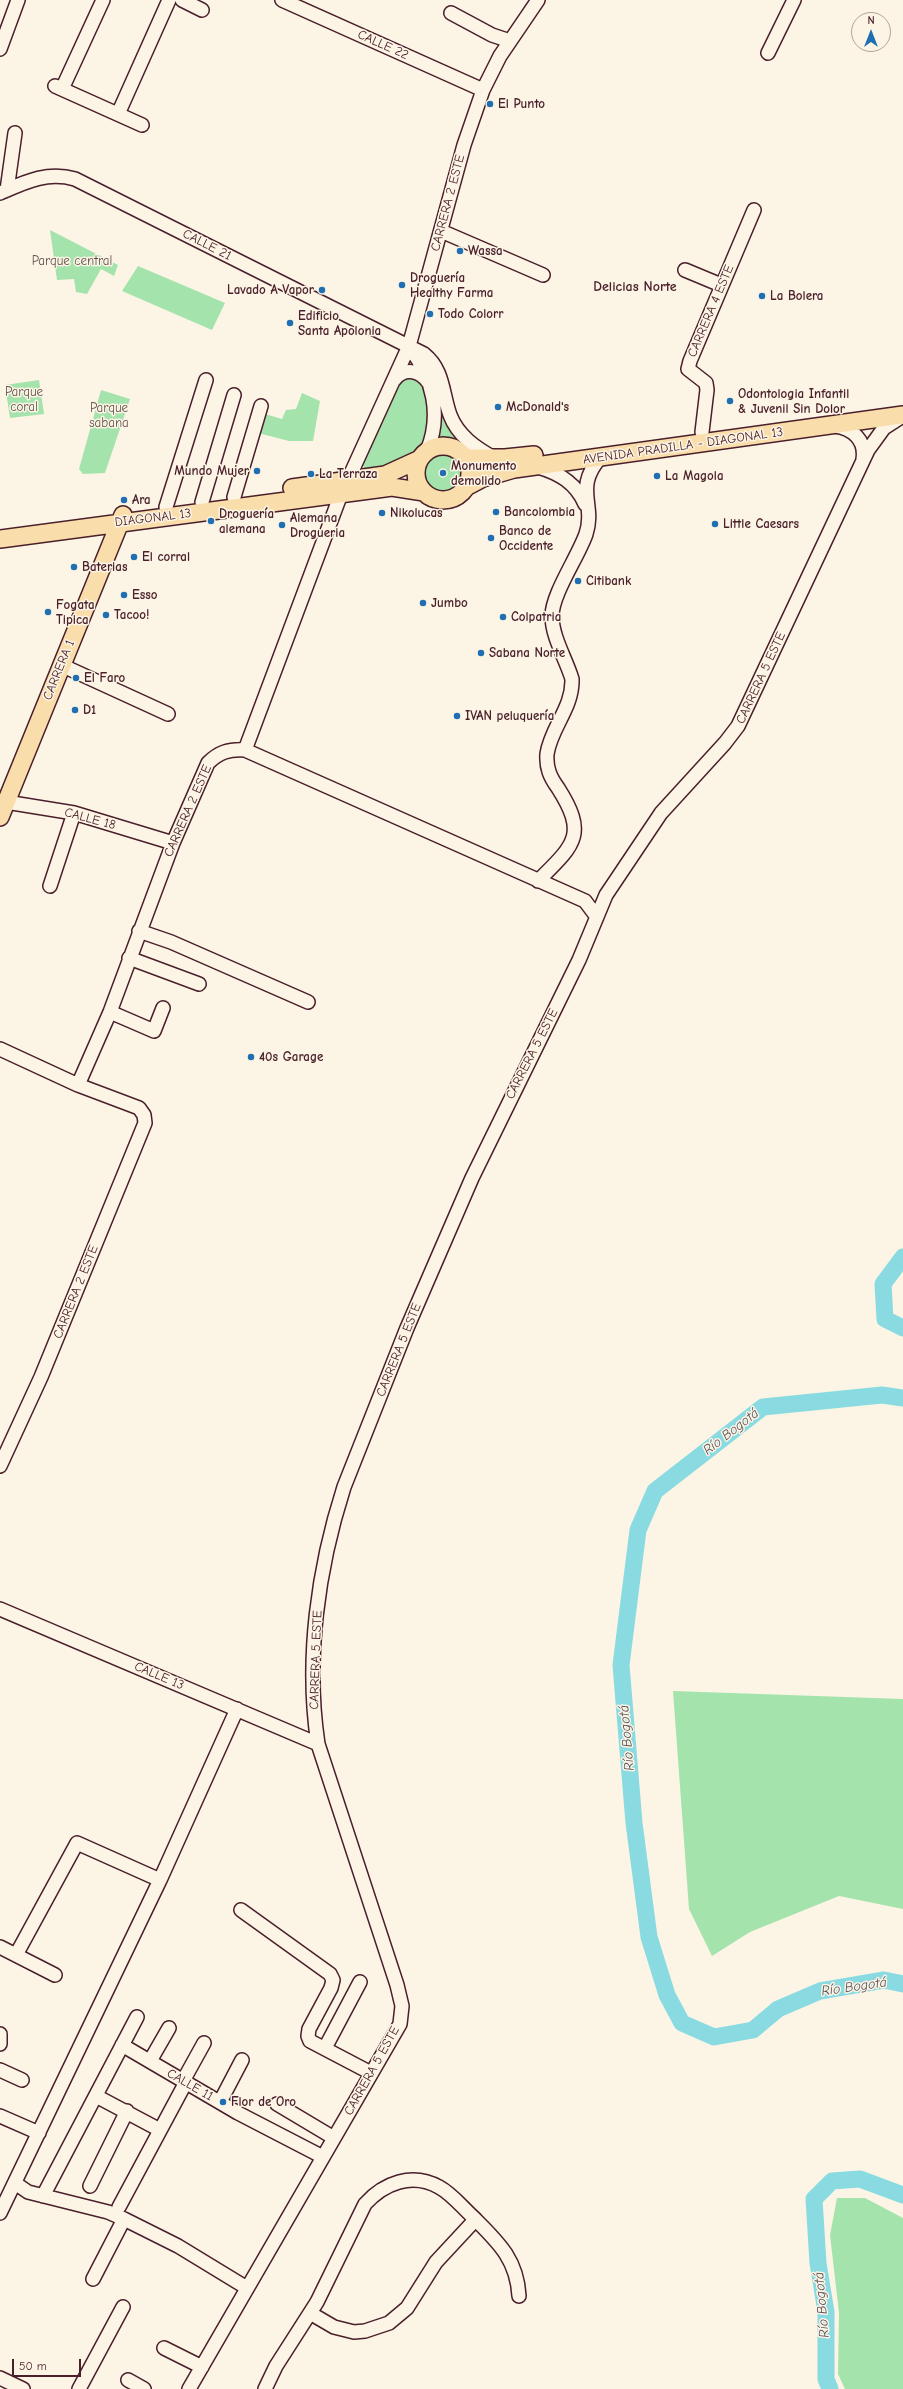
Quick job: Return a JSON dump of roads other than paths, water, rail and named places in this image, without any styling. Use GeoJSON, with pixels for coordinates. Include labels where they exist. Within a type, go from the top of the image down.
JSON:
{"type":"FeatureCollection","features":[{"type":"Feature","properties":{"kind":"main road","name":"AVENIDA PRADILLA - DIAGONAL 13"},"geometry":{"type":"LineString","coordinates":[[466,458],[520,457],[903,404]]}},
{"type":"Feature","properties":{"kind":"main road","name":"AVENIDA PRADILLA - DIAGONAL 13"},"geometry":{"type":"LineString","coordinates":[[466,487],[497,473],[534,466],[833,426],[903,415]]}},
{"type":"Feature","properties":{"kind":"main road"},"geometry":{"type":"LineString","coordinates":[[437,446],[448,446],[458,450],[466,458],[470,476],[466,487],[457,496],[446,500],[434,498],[424,492],[416,477],[423,455],[437,446]]}},
{"type":"Feature","properties":{"kind":"main road","name":"DIAGONAL 13"},"geometry":{"type":"LineString","coordinates":[[0,529],[123,517],[344,487],[385,475],[423,455]]}},
{"type":"Feature","properties":{"kind":"main road","name":"DIAGONAL 13"},"geometry":{"type":"LineString","coordinates":[[0,539],[123,517],[166,507],[234,497],[344,487],[392,487],[424,492]]}},
{"type":"Feature","properties":{"kind":"main road","name":"CARRERA 1"},"geometry":{"type":"LineString","coordinates":[[3,810],[61,665],[123,517]]}},
{"type":"Feature","properties":{"kind":"street"},"geometry":{"type":"LineString","coordinates":[[0,49],[18,0]]}},
{"type":"Feature","properties":{"kind":"street"},"geometry":{"type":"LineString","coordinates":[[103,0],[58,88],[142,125]]}},
{"type":"Feature","properties":{"kind":"street"},"geometry":{"type":"LineString","coordinates":[[118,114],[169,0]]}},
{"type":"Feature","properties":{"kind":"street"},"geometry":{"type":"LineString","coordinates":[[182,0],[202,10]]}},
{"type":"Feature","properties":{"kind":"street","name":"CALLE 22"},"geometry":{"type":"LineString","coordinates":[[282,0],[483,90]]}},
{"type":"Feature","properties":{"kind":"street","name":"CARRERA 2 ESTE"},"geometry":{"type":"LineString","coordinates":[[0,1466],[41,1376],[144,1123],[144,1115],[139,1108],[78,1085],[110,1012],[173,843],[208,763],[216,756],[226,751],[245,750],[344,487],[409,346],[466,138],[483,90],[510,41],[538,0]]}},
{"type":"Feature","properties":{"kind":"street"},"geometry":{"type":"LineString","coordinates":[[768,54],[794,0]]}},
{"type":"Feature","properties":{"kind":"street"},"geometry":{"type":"LineString","coordinates":[[450,13],[492,35],[510,41]]}},
{"type":"Feature","properties":{"kind":"street"},"geometry":{"type":"LineString","coordinates":[[4,191],[15,133]]}},
{"type":"Feature","properties":{"kind":"street","name":"CALLE 21"},"geometry":{"type":"LineString","coordinates":[[4,191],[46,176],[64,176],[75,179],[424,354],[437,367],[450,416],[460,432],[475,448],[494,458]]}},
{"type":"Feature","properties":{"kind":"street","name":"CARRERA 4 ESTE"},"geometry":{"type":"LineString","coordinates":[[702,432],[707,390],[706,383],[688,369],[721,285],[754,210]]}},
{"type":"Feature","properties":{"kind":"street"},"geometry":{"type":"LineString","coordinates":[[441,231],[543,275]]}},
{"type":"Feature","properties":{"kind":"street"},"geometry":{"type":"LineString","coordinates":[[685,270],[721,285]]}},
{"type":"Feature","properties":{"kind":"street"},"geometry":{"type":"LineString","coordinates":[[409,346],[420,364],[428,382],[436,410],[433,438],[423,455]]}},
{"type":"Feature","properties":{"kind":"street"},"geometry":{"type":"LineString","coordinates":[[394,380],[398,375],[411,371],[424,377],[428,382]]}},
{"type":"Feature","properties":{"kind":"street"},"geometry":{"type":"LineString","coordinates":[[166,507],[206,380]]}},
{"type":"Feature","properties":{"kind":"street"},"geometry":{"type":"LineString","coordinates":[[202,502],[234,395]]}},
{"type":"Feature","properties":{"kind":"street"},"geometry":{"type":"LineString","coordinates":[[234,497],[261,406]]}},
{"type":"Feature","properties":{"kind":"street","name":"CARRERA 5 ESTE"},"geometry":{"type":"LineString","coordinates":[[189,2389],[400,2024],[402,2006],[318,1744],[314,1718],[315,1633],[329,1542],[344,1487],[407,1328],[472,1178],[579,960],[598,918],[606,895],[669,804],[725,743],[738,726],[862,462],[875,438],[884,428],[903,415]]}},
{"type":"Feature","properties":{"kind":"street"},"geometry":{"type":"LineString","coordinates":[[833,426],[844,427],[857,436],[864,452],[862,462]]}},
{"type":"Feature","properties":{"kind":"street"},"geometry":{"type":"LineString","coordinates":[[538,881],[566,852],[574,833],[574,817],[547,769],[548,751],[568,704],[572,687],[569,669],[555,633],[552,616],[556,599],[586,534],[586,482],[589,473],[601,457]]}},
{"type":"Feature","properties":{"kind":"street"},"geometry":{"type":"LineString","coordinates":[[534,466],[563,477],[574,486],[586,508]]}},
{"type":"Feature","properties":{"kind":"street"},"geometry":{"type":"LineString","coordinates":[[61,665],[168,714]]}},
{"type":"Feature","properties":{"kind":"street"},"geometry":{"type":"LineString","coordinates":[[245,750],[585,901],[598,918]]}},
{"type":"Feature","properties":{"kind":"street","name":"CALLE 18"},"geometry":{"type":"LineString","coordinates":[[3,810],[74,813],[173,843]]}},
{"type":"Feature","properties":{"kind":"street"},"geometry":{"type":"LineString","coordinates":[[50,886],[74,813]]}},
{"type":"Feature","properties":{"kind":"street"},"geometry":{"type":"LineString","coordinates":[[585,901],[606,895]]}},
{"type":"Feature","properties":{"kind":"street"},"geometry":{"type":"LineString","coordinates":[[140,931],[177,945],[308,1002]]}},
{"type":"Feature","properties":{"kind":"street"},"geometry":{"type":"LineString","coordinates":[[130,958],[199,984]]}},
{"type":"Feature","properties":{"kind":"street"},"geometry":{"type":"LineString","coordinates":[[110,1012],[154,1030],[163,1008]]}},
{"type":"Feature","properties":{"kind":"street"},"geometry":{"type":"LineString","coordinates":[[0,1049],[78,1085]]}},
{"type":"Feature","properties":{"kind":"street","name":"CALLE 13"},"geometry":{"type":"LineString","coordinates":[[0,1609],[318,1744]]}},
{"type":"Feature","properties":{"kind":"street"},"geometry":{"type":"LineString","coordinates":[[0,2213],[160,1880],[237,1709]]}},
{"type":"Feature","properties":{"kind":"street"},"geometry":{"type":"LineString","coordinates":[[16,1955],[77,1843],[160,1880]]}},
{"type":"Feature","properties":{"kind":"street"},"geometry":{"type":"LineString","coordinates":[[241,1910],[330,1974],[333,1980],[331,1988],[309,2029],[308,2036],[310,2041],[371,2073]]}},
{"type":"Feature","properties":{"kind":"street"},"geometry":{"type":"LineString","coordinates":[[0,1947],[55,1974]]}},
{"type":"Feature","properties":{"kind":"street"},"geometry":{"type":"LineString","coordinates":[[325,2048],[360,1982]]}},
{"type":"Feature","properties":{"kind":"street"},"geometry":{"type":"LineString","coordinates":[[43,2196],[137,2017]]}},
{"type":"Feature","properties":{"kind":"street"},"geometry":{"type":"LineString","coordinates":[[150,2061],[169,2028]]}},
{"type":"Feature","properties":{"kind":"street"},"geometry":{"type":"LineString","coordinates":[[0,2034],[0,2044]]}},
{"type":"Feature","properties":{"kind":"street"},"geometry":{"type":"LineString","coordinates":[[119,2207],[204,2043]]}},
{"type":"Feature","properties":{"kind":"street","name":"CALLE 11"},"geometry":{"type":"LineString","coordinates":[[122,2045],[184,2082],[323,2157]]}},
{"type":"Feature","properties":{"kind":"street"},"geometry":{"type":"LineString","coordinates":[[220,2102],[242,2060]]}},
{"type":"Feature","properties":{"kind":"street"},"geometry":{"type":"LineString","coordinates":[[0,2070],[22,2080]]}},
{"type":"Feature","properties":{"kind":"street"},"geometry":{"type":"LineString","coordinates":[[96,2096],[127,2111],[160,2130]]}},
{"type":"Feature","properties":{"kind":"street"},"geometry":{"type":"LineString","coordinates":[[277,2104],[334,2138]]}},
{"type":"Feature","properties":{"kind":"street"},"geometry":{"type":"LineString","coordinates":[[90,2186],[127,2111]]}},
{"type":"Feature","properties":{"kind":"street"},"geometry":{"type":"LineString","coordinates":[[0,2116],[39,2133]]}},
{"type":"Feature","properties":{"kind":"street"},"geometry":{"type":"LineString","coordinates":[[266,2389],[276,2366],[310,2313],[336,2267],[365,2204],[384,2187],[410,2180],[426,2181],[439,2187],[475,2220],[511,2260],[518,2280],[519,2296]]}},
{"type":"Feature","properties":{"kind":"street"},"geometry":{"type":"LineString","coordinates":[[14,2183],[28,2192],[108,2212],[124,2219],[178,2246],[247,2288]]}},
{"type":"Feature","properties":{"kind":"street"},"geometry":{"type":"LineString","coordinates":[[93,2279],[124,2219]]}},
{"type":"Feature","properties":{"kind":"street"},"geometry":{"type":"LineString","coordinates":[[310,2313],[334,2327],[354,2332],[378,2328],[389,2323],[407,2308],[436,2262],[475,2220]]}},
{"type":"Feature","properties":{"kind":"street"},"geometry":{"type":"LineString","coordinates":[[79,2389],[124,2307]]}},
{"type":"Feature","properties":{"kind":"street"},"geometry":{"type":"LineString","coordinates":[[164,2348],[202,2367]]}},
{"type":"Feature","properties":{"kind":"street"},"geometry":{"type":"LineString","coordinates":[[128,2380],[144,2389]]}},
{"type":"Feature","properties":{"kind":"waterway","name":"Río Bogotá"},"geometry":{"type":"LineString","coordinates":[[903,1257],[883,1284],[885,1319],[903,1328]]}},
{"type":"Feature","properties":{"kind":"waterway","name":"Río Bogotá"},"geometry":{"type":"LineString","coordinates":[[903,1398],[882,1395],[763,1407],[655,1491],[638,1530],[621,1665],[634,1823],[649,1937],[667,1995],[682,2023],[714,2037],[753,2030],[778,2009],[820,1991],[884,1980],[903,1984]]}},
{"type":"Feature","properties":{"kind":"waterway","name":"Río Bogotá"},"geometry":{"type":"LineString","coordinates":[[830,2389],[826,2379],[826,2312],[818,2263],[814,2199],[832,2181],[860,2179],[903,2195]]}},
{"type":"Feature","properties":{"kind":"place","name":"El Punto"},"geometry":{"type":"Point","coordinates":[490,104]}},
{"type":"Feature","properties":{"kind":"place","name":"Wassa"},"geometry":{"type":"Point","coordinates":[460,251]}},
{"type":"Feature","properties":{"kind":"place","name":"Droguería Healthy Farma"},"geometry":{"type":"Point","coordinates":[402,285]}},
{"type":"Feature","properties":{"kind":"place","name":"Lavado A Vapor"},"geometry":{"type":"Point","coordinates":[322,290]}},
{"type":"Feature","properties":{"kind":"place","name":"La Bolera"},"geometry":{"type":"Point","coordinates":[762,296]}},
{"type":"Feature","properties":{"kind":"place","name":"Todo Colorr"},"geometry":{"type":"Point","coordinates":[430,314]}},
{"type":"Feature","properties":{"kind":"place","name":"Edificio Santa Apolonia"},"geometry":{"type":"Point","coordinates":[290,323]}},
{"type":"Feature","properties":{"kind":"place","name":"Odontologia Infantil & Juvenil Sin Dolor"},"geometry":{"type":"Point","coordinates":[730,401]}},
{"type":"Feature","properties":{"kind":"place","name":"McDonald's"},"geometry":{"type":"Point","coordinates":[498,407]}},
{"type":"Feature","properties":{"kind":"place","name":"Mundo Mujer"},"geometry":{"type":"Point","coordinates":[257,471]}},
{"type":"Feature","properties":{"kind":"place","name":"Monumento demolido"},"geometry":{"type":"Point","coordinates":[443,473]}},
{"type":"Feature","properties":{"kind":"place","name":"La Terraza"},"geometry":{"type":"Point","coordinates":[311,474]}},
{"type":"Feature","properties":{"kind":"place","name":"La Magola"},"geometry":{"type":"Point","coordinates":[657,476]}},
{"type":"Feature","properties":{"kind":"place","name":"Ara"},"geometry":{"type":"Point","coordinates":[124,500]}},
{"type":"Feature","properties":{"kind":"place","name":"Bancolombia"},"geometry":{"type":"Point","coordinates":[496,512]}},
{"type":"Feature","properties":{"kind":"place","name":"Nikolucas"},"geometry":{"type":"Point","coordinates":[382,513]}},
{"type":"Feature","properties":{"kind":"place","name":"Droguería alemana"},"geometry":{"type":"Point","coordinates":[211,521]}},
{"type":"Feature","properties":{"kind":"place","name":"Little Caesars"},"geometry":{"type":"Point","coordinates":[715,524]}},
{"type":"Feature","properties":{"kind":"place","name":"Alemana Drogueria"},"geometry":{"type":"Point","coordinates":[282,525]}},
{"type":"Feature","properties":{"kind":"place","name":"Banco de Occidente"},"geometry":{"type":"Point","coordinates":[491,538]}},
{"type":"Feature","properties":{"kind":"place","name":"El corral"},"geometry":{"type":"Point","coordinates":[134,557]}},
{"type":"Feature","properties":{"kind":"place","name":"Baterias"},"geometry":{"type":"Point","coordinates":[74,567]}},
{"type":"Feature","properties":{"kind":"place","name":"Citibank"},"geometry":{"type":"Point","coordinates":[578,581]}},
{"type":"Feature","properties":{"kind":"place","name":"Esso"},"geometry":{"type":"Point","coordinates":[124,595]}},
{"type":"Feature","properties":{"kind":"place","name":"Jumbo"},"geometry":{"type":"Point","coordinates":[423,603]}},
{"type":"Feature","properties":{"kind":"place","name":"Fogata Tipica"},"geometry":{"type":"Point","coordinates":[48,612]}},
{"type":"Feature","properties":{"kind":"place","name":"Tacoo!"},"geometry":{"type":"Point","coordinates":[106,615]}},
{"type":"Feature","properties":{"kind":"place","name":"Colpatria"},"geometry":{"type":"Point","coordinates":[503,617]}},
{"type":"Feature","properties":{"kind":"place","name":"Sabana Norte"},"geometry":{"type":"Point","coordinates":[481,653]}},
{"type":"Feature","properties":{"kind":"place","name":"El Faro"},"geometry":{"type":"Point","coordinates":[76,678]}},
{"type":"Feature","properties":{"kind":"place","name":"D1"},"geometry":{"type":"Point","coordinates":[75,710]}},
{"type":"Feature","properties":{"kind":"place","name":"IVAN peluquería"},"geometry":{"type":"Point","coordinates":[457,716]}},
{"type":"Feature","properties":{"kind":"place","name":"40s Garage"},"geometry":{"type":"Point","coordinates":[251,1057]}},
{"type":"Feature","properties":{"kind":"place","name":"Flor de Oro"},"geometry":{"type":"Point","coordinates":[223,2102]}},
{"type":"Feature","properties":{"kind":"district","name":"Delicias Norte"},"geometry":{"type":"Point","coordinates":[635,287]}},
{"type":"Feature","properties":{"kind":"park label","name":"Parque central"},"geometry":{"type":"Point","coordinates":[72,261]}},
{"type":"Feature","properties":{"kind":"park label","name":"Parque coral"},"geometry":{"type":"Point","coordinates":[24,400]}},
{"type":"Feature","properties":{"kind":"park label","name":"Parque sabana"},"geometry":{"type":"Point","coordinates":[109,416]}}]}
